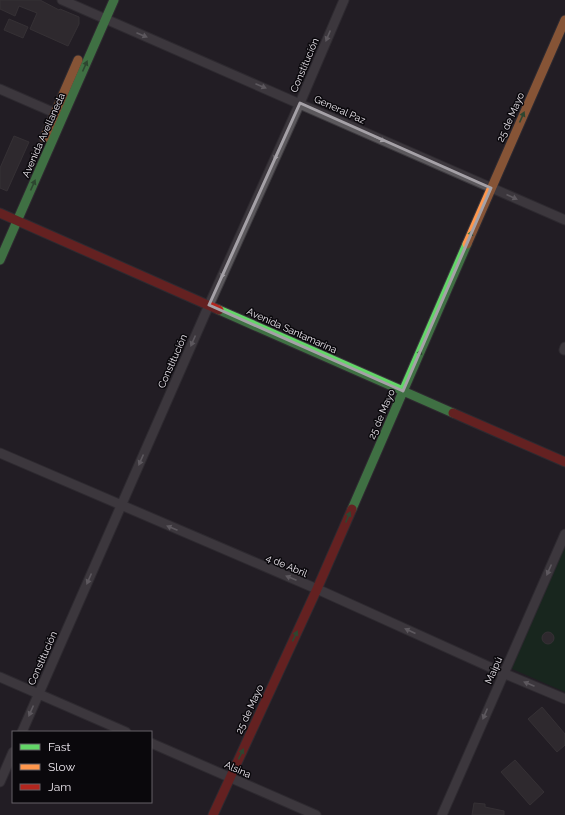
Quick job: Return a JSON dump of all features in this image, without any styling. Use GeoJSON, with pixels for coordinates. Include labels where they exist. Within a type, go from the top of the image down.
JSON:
{"type":"FeatureCollection","features":[{"type":"Feature","properties":{"kind":"main road","name":"Avenida Avellaneda"},"geometry":{"type":"LineString","coordinates":[[0,240],[14,219],[102,18],[104,0]]}},
{"type":"Feature","properties":{"kind":"main road","name":"Avenida Avellaneda"},"geometry":{"type":"LineString","coordinates":[[0,260],[14,219],[55,113],[102,18],[114,0]]}},
{"type":"Feature","properties":{"kind":"main road","name":"25 de Mayo"},"geometry":{"type":"LineString","coordinates":[[213,815],[317,589],[565,20]]}},
{"type":"Feature","properties":{"kind":"main road","name":"Avenida Santamarina"},"geometry":{"type":"LineString","coordinates":[[0,213],[565,462]]}},
{"type":"Feature","properties":{"kind":"street","name":"General Paz"},"geometry":{"type":"LineString","coordinates":[[62,0],[565,220]]}},
{"type":"Feature","properties":{"kind":"street","name":"Constitución"},"geometry":{"type":"LineString","coordinates":[[22,731],[208,305],[300,103],[344,0]]}},
{"type":"Feature","properties":{"kind":"street"},"geometry":{"type":"LineString","coordinates":[[0,89],[55,113]]}},
{"type":"Feature","properties":{"kind":"street","name":"4 de Abril"},"geometry":{"type":"LineString","coordinates":[[0,453],[317,589],[503,673],[565,699]]}},
{"type":"Feature","properties":{"kind":"street","name":"Maipú"},"geometry":{"type":"LineString","coordinates":[[442,815],[565,534]]}},
{"type":"Feature","properties":{"kind":"street"},"geometry":{"type":"LineString","coordinates":[[0,677],[124,731]]}},
{"type":"Feature","properties":{"kind":"street","name":"Alsina"},"geometry":{"type":"LineString","coordinates":[[152,743],[316,815]]}},
{"type":"Feature","properties":{"kind":"street"},"geometry":{"type":"LineString","coordinates":[[0,782],[12,754]]}},
{"type":"Feature","properties":{"kind":"highlighted area"},"geometry":{"type":"Polygon","coordinates":[[[300,103],[491,188],[403,391],[209,305],[300,103]]]}},
{"type":"Feature","properties":{"kind":"green space"},"geometry":{"type":"Polygon","coordinates":[[[565,547],[565,692],[510,668],[565,547]]]}},
{"type":"Feature","properties":{"kind":"building"},"geometry":{"type":"Polygon","coordinates":[[[0,0],[40,0],[59,10],[60,9],[79,17],[79,24],[68,46],[30,29],[37,13],[19,6],[15,16],[0,9],[0,0]]]}},
{"type":"Feature","properties":{"kind":"building"},"geometry":{"type":"Polygon","coordinates":[[[9,19],[28,27],[23,38],[4,30],[9,19]]]}},
{"type":"Feature","properties":{"kind":"building"},"geometry":{"type":"Polygon","coordinates":[[[14,136],[29,142],[7,191],[0,188],[0,168],[14,136]]]}},
{"type":"Feature","properties":{"kind":"building"},"geometry":{"type":"Polygon","coordinates":[[[546,632],[550,632],[554,638],[550,644],[546,644],[542,640],[542,636],[546,632]]]}},
{"type":"Feature","properties":{"kind":"building"},"geometry":{"type":"Polygon","coordinates":[[[542,707],[565,734],[565,745],[557,752],[528,719],[542,707]]]}},
{"type":"Feature","properties":{"kind":"building"},"geometry":{"type":"Polygon","coordinates":[[[515,760],[544,792],[530,805],[501,772],[515,760]]]}},
{"type":"Feature","properties":{"kind":"building"},"geometry":{"type":"Polygon","coordinates":[[[474,803],[485,804],[485,807],[504,811],[504,815],[472,815],[474,803]]]}},
{"type":"Feature","properties":{"kind":"traffic: fast"},"geometry":{"type":"LineString","coordinates":[[0,260],[114,0]]}},
{"type":"Feature","properties":{"kind":"traffic: fast"},"geometry":{"type":"LineString","coordinates":[[352,509],[467,244]]}},
{"type":"Feature","properties":{"kind":"traffic: fast"},"geometry":{"type":"LineString","coordinates":[[219,310],[453,413]]}},
{"type":"Feature","properties":{"kind":"traffic: slow"},"geometry":{"type":"LineString","coordinates":[[467,244],[565,20]]}},
{"type":"Feature","properties":{"kind":"traffic: slow"},"geometry":{"type":"LineString","coordinates":[[44,138],[78,60]]}},
{"type":"Feature","properties":{"kind":"traffic: jam"},"geometry":{"type":"LineString","coordinates":[[0,213],[219,310]]}},
{"type":"Feature","properties":{"kind":"traffic: jam"},"geometry":{"type":"LineString","coordinates":[[453,413],[565,462]]}},
{"type":"Feature","properties":{"kind":"traffic: jam"},"geometry":{"type":"LineString","coordinates":[[213,815],[317,589],[352,509]]}}]}
